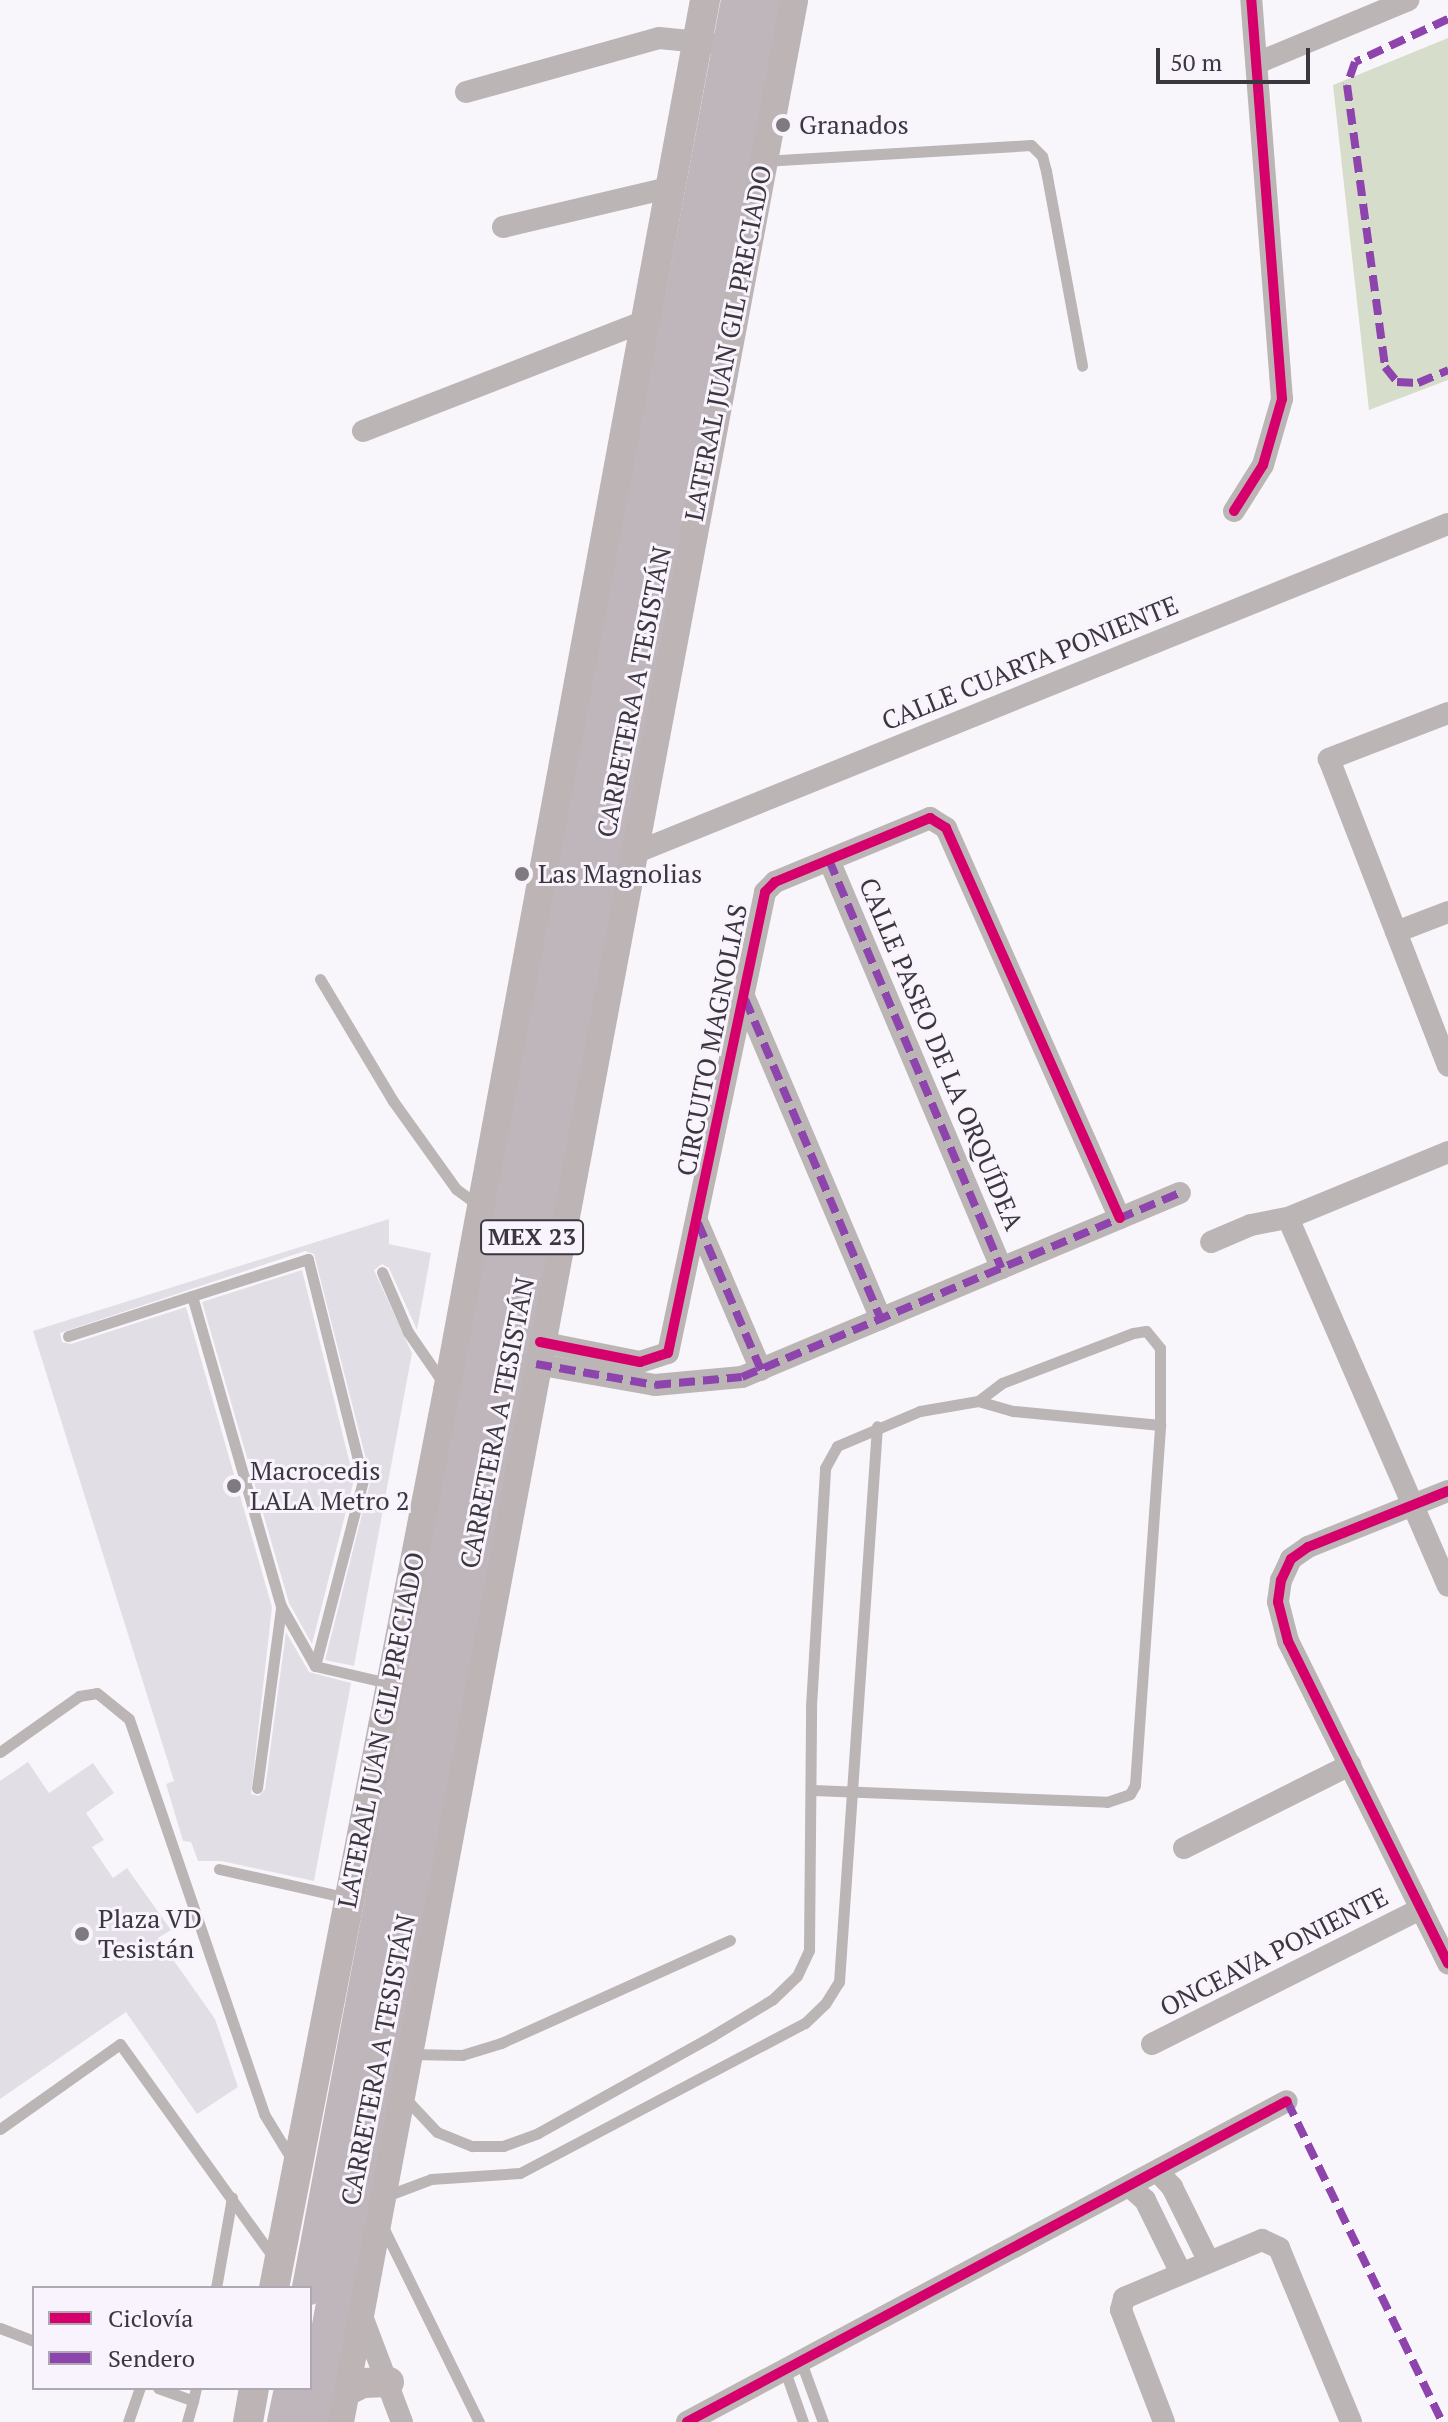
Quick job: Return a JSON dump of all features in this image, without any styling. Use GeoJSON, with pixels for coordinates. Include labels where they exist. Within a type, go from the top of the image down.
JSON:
{"type":"FeatureCollection","features":[{"type":"Feature","properties":{"kind":"main road","name":"LATERAL JUAN GIL PRECIADO"},"geometry":{"type":"LineString","coordinates":[[339,2422],[762,161],[741,49],[705,0]]}},
{"type":"Feature","properties":{"kind":"main road","name":"CARRETERA A TESISTÁN"},"geometry":{"type":"LineString","coordinates":[[738,0],[741,49]]}},
{"type":"Feature","properties":{"kind":"main road","name":"CARRETERA A TESISTÁN"},"geometry":{"type":"LineString","coordinates":[[309,2286],[538,1136],[741,49],[763,0]]}},
{"type":"Feature","properties":{"kind":"main road","name":"LATERAL JUAN GIL PRECIADO"},"geometry":{"type":"LineString","coordinates":[[276,2276],[494,1148],[668,188],[741,49],[793,0]]}},
{"type":"Feature","properties":{"kind":"main road"},"geometry":{"type":"LineString","coordinates":[[510,1058],[548,1084],[592,1075]]}},
{"type":"Feature","properties":{"kind":"main road","name":"CARRETERA A TESISTÁN"},"geometry":{"type":"LineString","coordinates":[[311,2422],[538,1136]]}},
{"type":"Feature","properties":{"kind":"main road"},"geometry":{"type":"LineString","coordinates":[[494,1148],[538,1136],[575,1164]]}},
{"type":"Feature","properties":{"kind":"main road"},"geometry":{"type":"LineString","coordinates":[[345,2392],[363,2383],[389,2382]]}},
{"type":"Feature","properties":{"kind":"main road"},"geometry":{"type":"LineString","coordinates":[[248,2422],[254,2390]]}},
{"type":"Feature","properties":{"kind":"main road"},"geometry":{"type":"LineString","coordinates":[[284,2422],[291,2390]]}},
{"type":"Feature","properties":{"kind":"street"},"geometry":{"type":"LineString","coordinates":[[1234,511],[1263,465],[1282,399],[1251,0]]}},
{"type":"Feature","properties":{"kind":"street"},"geometry":{"type":"LineString","coordinates":[[1257,63],[1398,2]]}},
{"type":"Feature","properties":{"kind":"street"},"geometry":{"type":"LineString","coordinates":[[466,92],[659,38],[741,49]]}},
{"type":"Feature","properties":{"kind":"street"},"geometry":{"type":"LineString","coordinates":[[503,227],[668,188]]}},
{"type":"Feature","properties":{"kind":"street"},"geometry":{"type":"LineString","coordinates":[[363,431],[643,322]]}},
{"type":"Feature","properties":{"kind":"street","name":"CALLE CUARTA PONIENTE"},"geometry":{"type":"LineString","coordinates":[[632,854],[1448,524]]}},
{"type":"Feature","properties":{"kind":"street"},"geometry":{"type":"LineString","coordinates":[[1448,713],[1329,759],[1448,1066]]}},
{"type":"Feature","properties":{"kind":"street","name":"CIRCUITO MAGNOLIAS"},"geometry":{"type":"LineString","coordinates":[[538,1353],[640,1362],[660,1359],[672,1346],[765,892],[775,882],[930,818],[946,828],[1120,1218]]}},
{"type":"Feature","properties":{"kind":"street","name":"CALLE PASEO DE LA ORQUÍDEA"},"geometry":{"type":"LineString","coordinates":[[829,860],[1001,1268]]}},
{"type":"Feature","properties":{"kind":"street"},"geometry":{"type":"LineString","coordinates":[[1396,932],[1448,912]]}},
{"type":"Feature","properties":{"kind":"street"},"geometry":{"type":"LineString","coordinates":[[743,994],[881,1319]]}},
{"type":"Feature","properties":{"kind":"street"},"geometry":{"type":"LineString","coordinates":[[1211,1242],[1251,1225],[1288,1218],[1448,1153]]}},
{"type":"Feature","properties":{"kind":"street"},"geometry":{"type":"LineString","coordinates":[[538,1353],[673,1385],[720,1382],[761,1370],[1180,1193]]}},
{"type":"Feature","properties":{"kind":"street"},"geometry":{"type":"LineString","coordinates":[[1288,1218],[1448,1586]]}},
{"type":"Feature","properties":{"kind":"street"},"geometry":{"type":"LineString","coordinates":[[697,1221],[761,1370]]}},
{"type":"Feature","properties":{"kind":"street"},"geometry":{"type":"LineString","coordinates":[[1448,1491],[1291,1559],[1278,1602],[1288,1641],[1448,1963]]}},
{"type":"Feature","properties":{"kind":"street"},"geometry":{"type":"LineString","coordinates":[[1184,1848],[1350,1765]]}},
{"type":"Feature","properties":{"kind":"street","name":"ONCEAVA PONIENTE"},"geometry":{"type":"LineString","coordinates":[[1152,2044],[1421,1909]]}},
{"type":"Feature","properties":{"kind":"street"},"geometry":{"type":"LineString","coordinates":[[687,2422],[1287,2101]]}},
{"type":"Feature","properties":{"kind":"street"},"geometry":{"type":"LineString","coordinates":[[1158,2172],[1172,2187],[1208,2260]]}},
{"type":"Feature","properties":{"kind":"street"},"geometry":{"type":"LineString","coordinates":[[1130,2187],[1145,2200],[1180,2271]]}},
{"type":"Feature","properties":{"kind":"street"},"geometry":{"type":"LineString","coordinates":[[1164,2422],[1121,2310],[1133,2290],[1262,2240],[1279,2248],[1351,2422]]}},
{"type":"Feature","properties":{"kind":"street"},"geometry":{"type":"LineString","coordinates":[[340,2263],[389,2382],[402,2422]]}},
{"type":"Feature","properties":{"kind":"lane"},"geometry":{"type":"LineString","coordinates":[[762,161],[1031,145],[1042,156],[1046,171],[1082,366]]}},
{"type":"Feature","properties":{"kind":"lane"},"geometry":{"type":"LineString","coordinates":[[320,979],[393,1101],[456,1189],[482,1209]]}},
{"type":"Feature","properties":{"kind":"lane"},"geometry":{"type":"LineString","coordinates":[[68,1336],[308,1259],[363,1480],[315,1666]]}},
{"type":"Feature","properties":{"kind":"lane"},"geometry":{"type":"LineString","coordinates":[[382,1272],[408,1332],[448,1391]]}},
{"type":"Feature","properties":{"kind":"lane"},"geometry":{"type":"LineString","coordinates":[[192,1296],[281,1606],[315,1666],[389,1683]]}},
{"type":"Feature","properties":{"kind":"lane"},"geometry":{"type":"LineString","coordinates":[[813,1790],[1107,1802],[1130,1794],[1135,1785],[1149,1628],[1160,1425],[1160,1348],[1146,1331],[1002,1383],[978,1401]]}},
{"type":"Feature","properties":{"kind":"lane"},"geometry":{"type":"LineString","coordinates":[[401,2094],[437,2132],[472,2146],[503,2146],[538,2133],[773,1999],[797,1976],[809,1950],[813,1790],[811,1706],[825,1468],[837,1446],[877,1426],[920,1411],[978,1401],[1014,1411],[1160,1425]]}},
{"type":"Feature","properties":{"kind":"lane"},"geometry":{"type":"LineString","coordinates":[[479,2422],[380,2208],[431,2179],[520,2173],[805,2023],[839,1982],[877,1426]]}},
{"type":"Feature","properties":{"kind":"lane"},"geometry":{"type":"LineString","coordinates":[[257,1788],[281,1606]]}},
{"type":"Feature","properties":{"kind":"lane"},"geometry":{"type":"LineString","coordinates":[[0,1752],[79,1696],[97,1693],[114,1702],[129,1719],[264,2114],[296,2166]]}},
{"type":"Feature","properties":{"kind":"lane"},"geometry":{"type":"LineString","coordinates":[[219,1869],[349,1898]]}},
{"type":"Feature","properties":{"kind":"lane"},"geometry":{"type":"LineString","coordinates":[[409,2054],[462,2055],[501,2043],[730,1940]]}},
{"type":"Feature","properties":{"kind":"lane"},"geometry":{"type":"LineString","coordinates":[[0,2129],[120,2044],[232,2197],[276,2276]]}},
{"type":"Feature","properties":{"kind":"lane"},"geometry":{"type":"LineString","coordinates":[[216,2286],[232,2197]]}},
{"type":"Feature","properties":{"kind":"lane"},"geometry":{"type":"LineString","coordinates":[[0,2328],[32,2340]]}},
{"type":"Feature","properties":{"kind":"lane"},"geometry":{"type":"LineString","coordinates":[[793,2366],[822,2417],[803,2420],[793,2366]]}},
{"type":"Feature","properties":{"kind":"lane"},"geometry":{"type":"LineString","coordinates":[[128,2422],[139,2390]]}},
{"type":"Feature","properties":{"kind":"lane"},"geometry":{"type":"LineString","coordinates":[[163,2390],[193,2401]]}},
{"type":"Feature","properties":{"kind":"lane"},"geometry":{"type":"LineString","coordinates":[[187,2422],[196,2390]]}},
{"type":"Feature","properties":{"kind":"green space"},"geometry":{"type":"Polygon","coordinates":[[[1448,38],[1448,380],[1369,410],[1333,85],[1448,38]]]}},
{"type":"Feature","properties":{"kind":"building","name":"Macrocedis LALA Metro 2"},"geometry":{"type":"Polygon","coordinates":[[[389,1219],[389,1244],[431,1253],[417,1330],[389,1268],[382,1264],[374,1270],[412,1353],[354,1666],[325,1660],[371,1479],[314,1254],[305,1251],[60,1333],[62,1342],[71,1344],[186,1307],[272,1607],[251,1794],[259,1796],[265,1789],[286,1632],[309,1672],[351,1683],[314,1881],[221,1861],[198,1861],[191,1842],[183,1841],[166,1784],[174,1781],[33,1331],[389,1219]]]}},
{"type":"Feature","properties":{"kind":"building"},"geometry":{"type":"Polygon","coordinates":[[[302,1270],[354,1480],[312,1644],[289,1603],[202,1302],[302,1270]]]}},
{"type":"Feature","properties":{"kind":"building","name":"Plaza VD Tesistán"},"geometry":{"type":"Polygon","coordinates":[[[28,1762],[49,1793],[93,1763],[114,1793],[86,1813],[104,1840],[92,1847],[113,1878],[127,1868],[171,1930],[158,1938],[215,2019],[238,2087],[197,2114],[126,2012],[0,2099],[0,1781],[28,1762]]]}},
{"type":"Feature","properties":{"kind":"marked path"},"geometry":{"type":"LineString","coordinates":[[1448,19],[1355,62],[1347,85],[1385,367],[1397,382],[1418,383],[1448,370]]}},
{"type":"Feature","properties":{"kind":"marked path"},"geometry":{"type":"LineString","coordinates":[[829,860],[1001,1268]]}},
{"type":"Feature","properties":{"kind":"marked path"},"geometry":{"type":"LineString","coordinates":[[745,999],[881,1319]]}},
{"type":"Feature","properties":{"kind":"marked path"},"geometry":{"type":"LineString","coordinates":[[536,1364],[655,1385],[742,1377],[1180,1193]]}},
{"type":"Feature","properties":{"kind":"marked path"},"geometry":{"type":"LineString","coordinates":[[698,1223],[761,1370]]}},
{"type":"Feature","properties":{"kind":"marked path"},"geometry":{"type":"LineString","coordinates":[[1287,2101],[1442,2422]]}},
{"type":"Feature","properties":{"kind":"cycle path"},"geometry":{"type":"LineString","coordinates":[[1234,511],[1263,465],[1282,399],[1251,0]]}},
{"type":"Feature","properties":{"kind":"cycle path"},"geometry":{"type":"LineString","coordinates":[[540,1342],[640,1362],[668,1353],[765,892],[775,882],[930,818],[946,828],[1120,1218]]}},
{"type":"Feature","properties":{"kind":"cycle path"},"geometry":{"type":"LineString","coordinates":[[1448,1491],[1308,1547],[1291,1559],[1281,1580],[1278,1602],[1288,1641],[1448,1963]]}},
{"type":"Feature","properties":{"kind":"cycle path"},"geometry":{"type":"LineString","coordinates":[[687,2422],[1287,2101]]}},
{"type":"Feature","properties":{"kind":"place","name":"Granados"},"geometry":{"type":"Point","coordinates":[783,125]}},
{"type":"Feature","properties":{"kind":"place","name":"Las Magnolias"},"geometry":{"type":"Point","coordinates":[522,874]}},
{"type":"Feature","properties":{"kind":"place","name":"Macrocedis LALA Metro 2"},"geometry":{"type":"Point","coordinates":[234,1486]}},
{"type":"Feature","properties":{"kind":"place","name":"Plaza VD Tesistán"},"geometry":{"type":"Point","coordinates":[82,1934]}}]}
